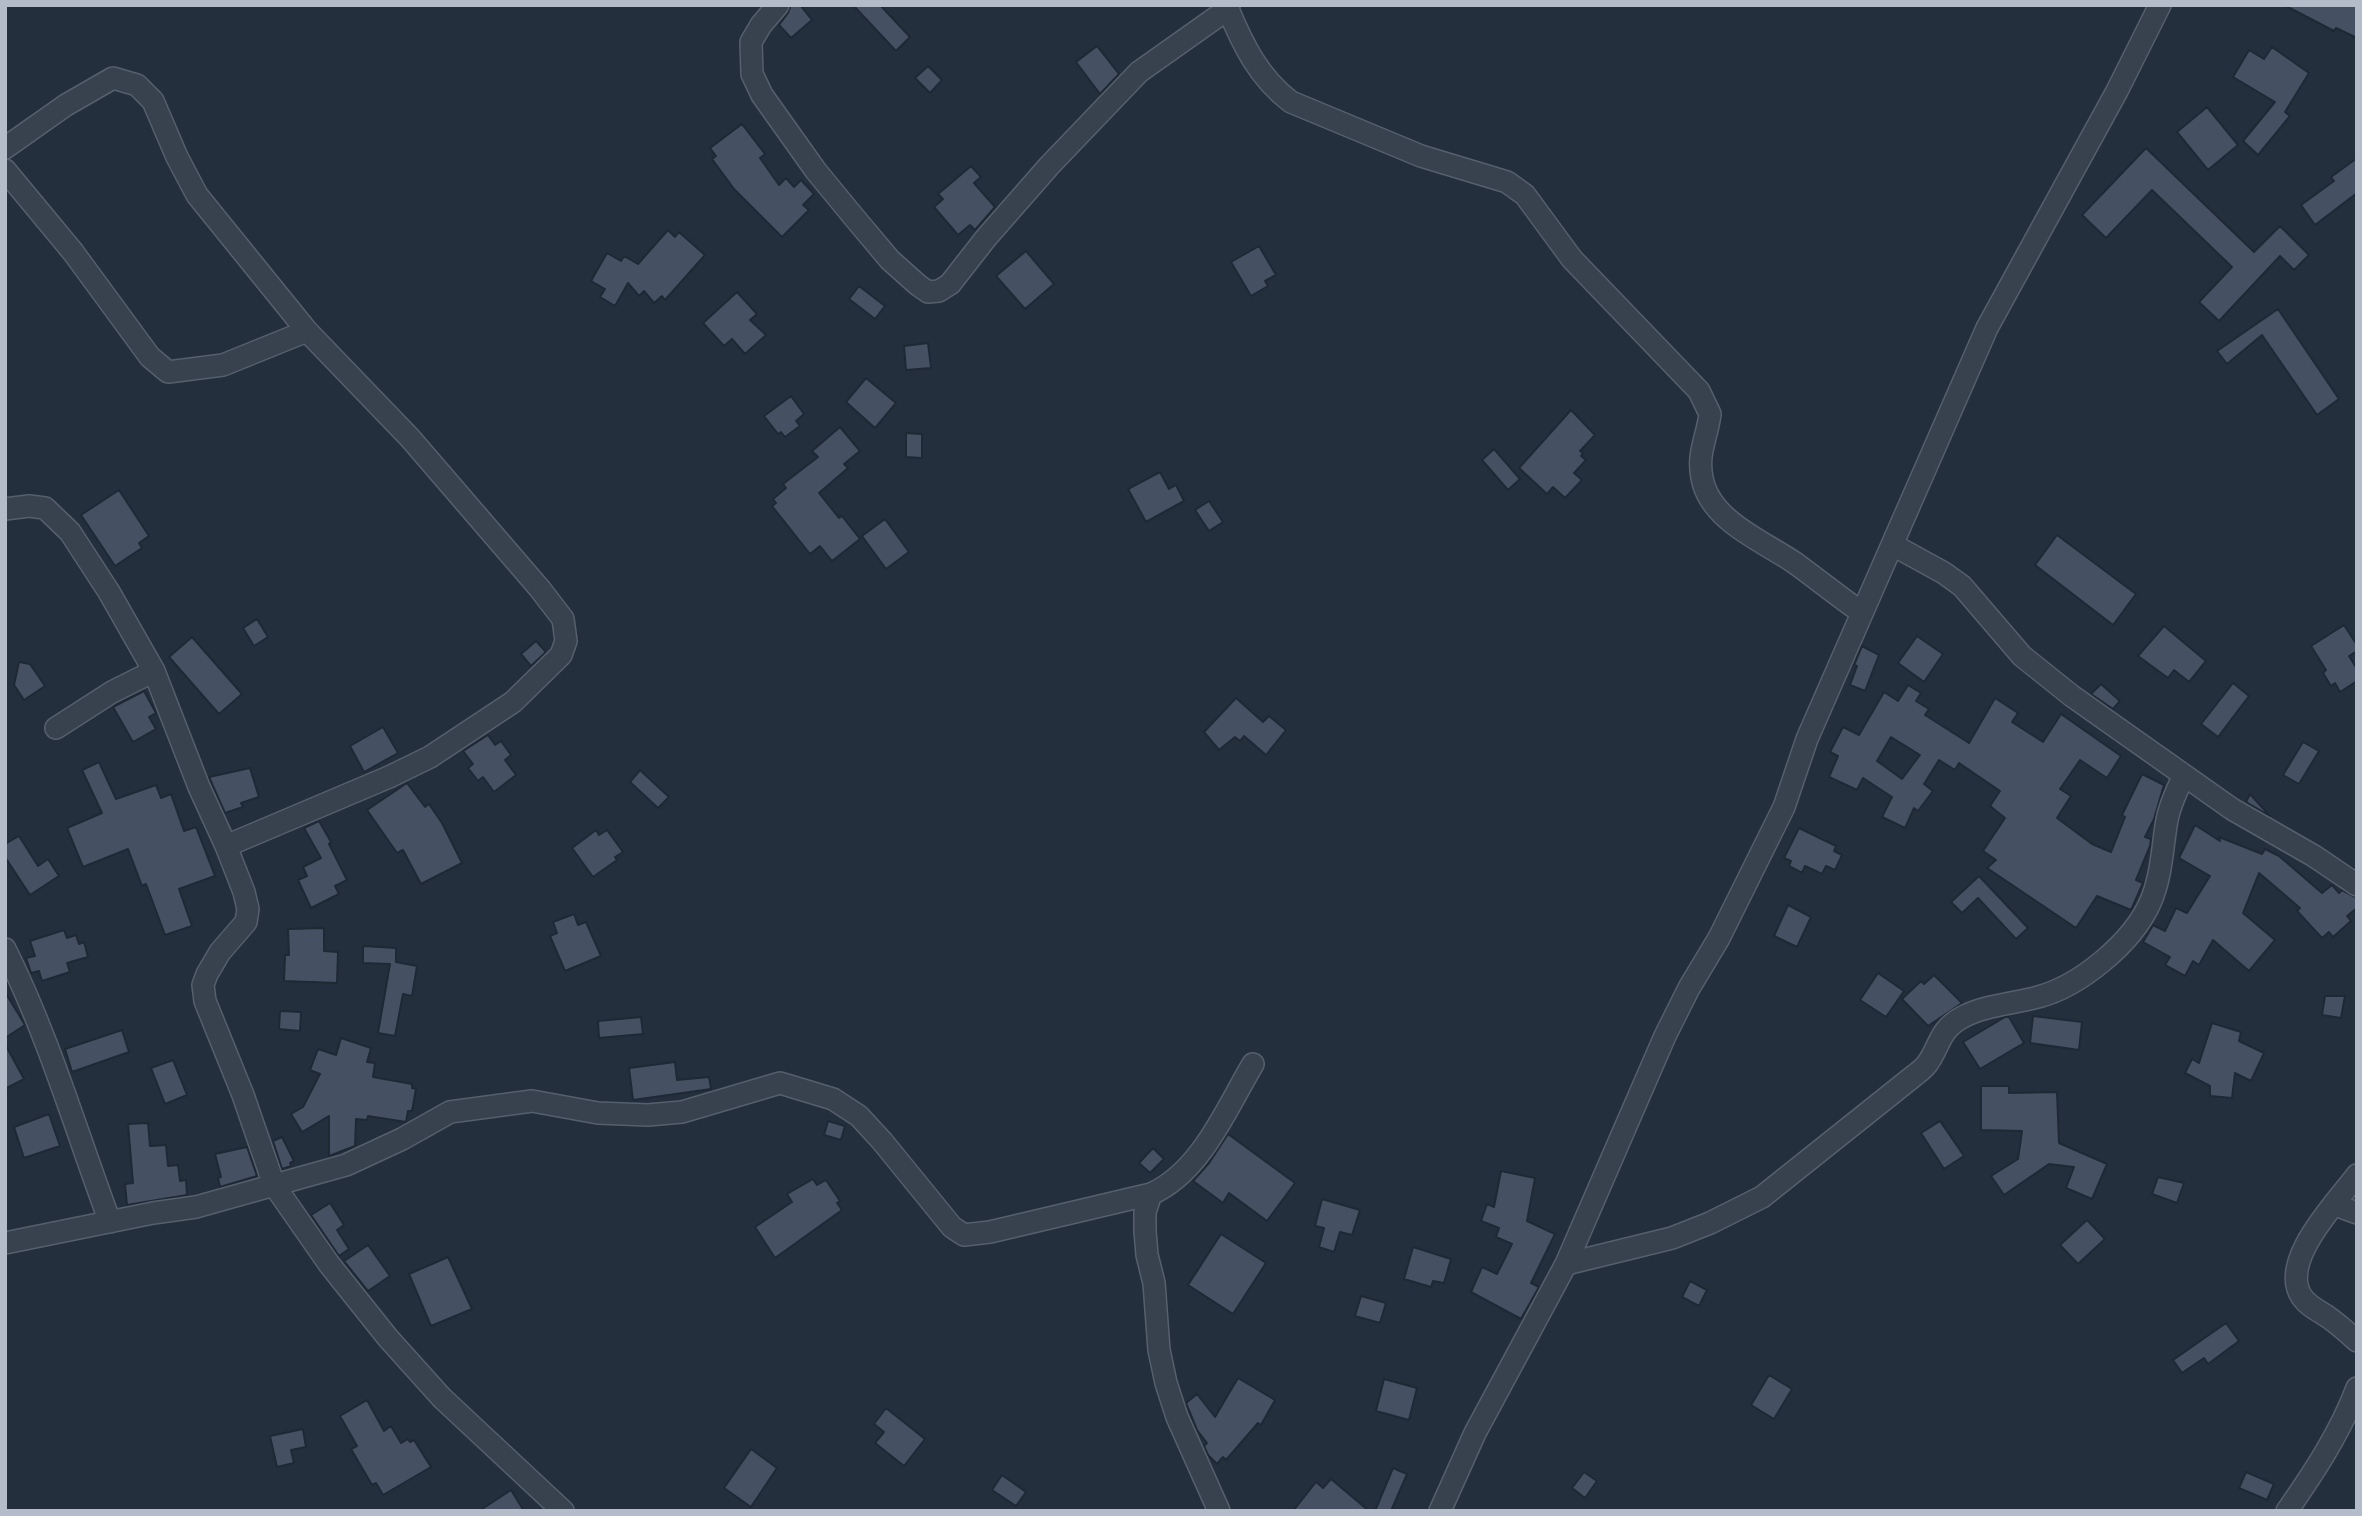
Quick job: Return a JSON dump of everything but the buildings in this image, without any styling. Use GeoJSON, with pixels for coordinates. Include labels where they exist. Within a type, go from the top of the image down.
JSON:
{"type":"FeatureCollection","features":[{"type":"Feature","properties":{"kind":"street"},"geometry":{"type":"LineString","coordinates":[[778,5],[751,42],[752,74],[762,95],[817,171],[890,260],[928,292],[939,291],[950,284],[1049,166],[1139,72],[1228,7],[1258,69],[1279,93],[1291,102],[1421,156],[1507,182],[1525,195],[1572,259],[1699,391],[1710,414],[1699,455],[1702,481],[1714,503],[1729,521],[1796,564],[1861,612]]}},
{"type":"Feature","properties":{"kind":"street"},"geometry":{"type":"LineString","coordinates":[[1440,1511],[1475,1433],[1566,1264],[1665,1036],[1719,938],[1783,807],[1807,739],[1861,612],[1987,328],[2117,91],[2160,5]]}},
{"type":"Feature","properties":{"kind":"street"},"geometry":{"type":"LineString","coordinates":[[5,148],[66,105],[113,78],[137,85],[153,101],[197,195],[307,331],[410,438],[563,619],[566,641],[561,655],[513,702],[430,757],[321,807],[226,846]]}},
{"type":"Feature","properties":{"kind":"street"},"geometry":{"type":"LineString","coordinates":[[5,170],[72,252],[149,357],[169,372],[223,365],[307,331]]}},
{"type":"Feature","properties":{"kind":"street"},"geometry":{"type":"LineString","coordinates":[[5,509],[29,506],[45,508],[70,532],[109,592],[154,671],[199,787],[226,846],[248,909],[246,922],[220,952],[207,974],[204,985],[205,1001],[243,1095],[274,1185],[329,1264],[388,1338],[442,1398],[563,1511]]}},
{"type":"Feature","properties":{"kind":"street"},"geometry":{"type":"LineString","coordinates":[[1893,545],[1962,586],[2022,656],[2072,696],[2232,809],[2314,856],[2357,885]]}},
{"type":"Feature","properties":{"kind":"street"},"geometry":{"type":"LineString","coordinates":[[56,728],[112,692],[154,671]]}},
{"type":"Feature","properties":{"kind":"street"},"geometry":{"type":"LineString","coordinates":[[1566,1264],[1672,1238],[1710,1223],[1762,1197],[1927,1065],[1943,1033],[1960,1019],[1980,1010],[2040,997],[2082,977],[2114,950],[2134,928],[2149,904],[2158,877],[2173,798],[2184,775]]}},
{"type":"Feature","properties":{"kind":"street"},"geometry":{"type":"LineString","coordinates":[[5,949],[55,1063],[110,1222]]}},
{"type":"Feature","properties":{"kind":"street"},"geometry":{"type":"LineString","coordinates":[[5,1244],[196,1207],[346,1165],[402,1139],[450,1112],[532,1101],[598,1113],[682,1112],[780,1083],[833,1099],[859,1116],[952,1227],[964,1234],[990,1232],[1151,1194],[1167,1187],[1194,1162],[1253,1064]]}},
{"type":"Feature","properties":{"kind":"street"},"geometry":{"type":"LineString","coordinates":[[2357,1175],[2315,1230],[2300,1255],[2295,1280],[2298,1290],[2308,1303],[2357,1341]]}},
{"type":"Feature","properties":{"kind":"street"},"geometry":{"type":"LineString","coordinates":[[1151,1194],[1145,1231],[1147,1255],[1154,1283],[1159,1350],[1166,1383],[1177,1417],[1219,1511]]}},
{"type":"Feature","properties":{"kind":"street"},"geometry":{"type":"LineString","coordinates":[[2335,1205],[2357,1213]]}},
{"type":"Feature","properties":{"kind":"street"},"geometry":{"type":"LineString","coordinates":[[2287,1511],[2306,1485],[2340,1427],[2357,1388]]}}]}
